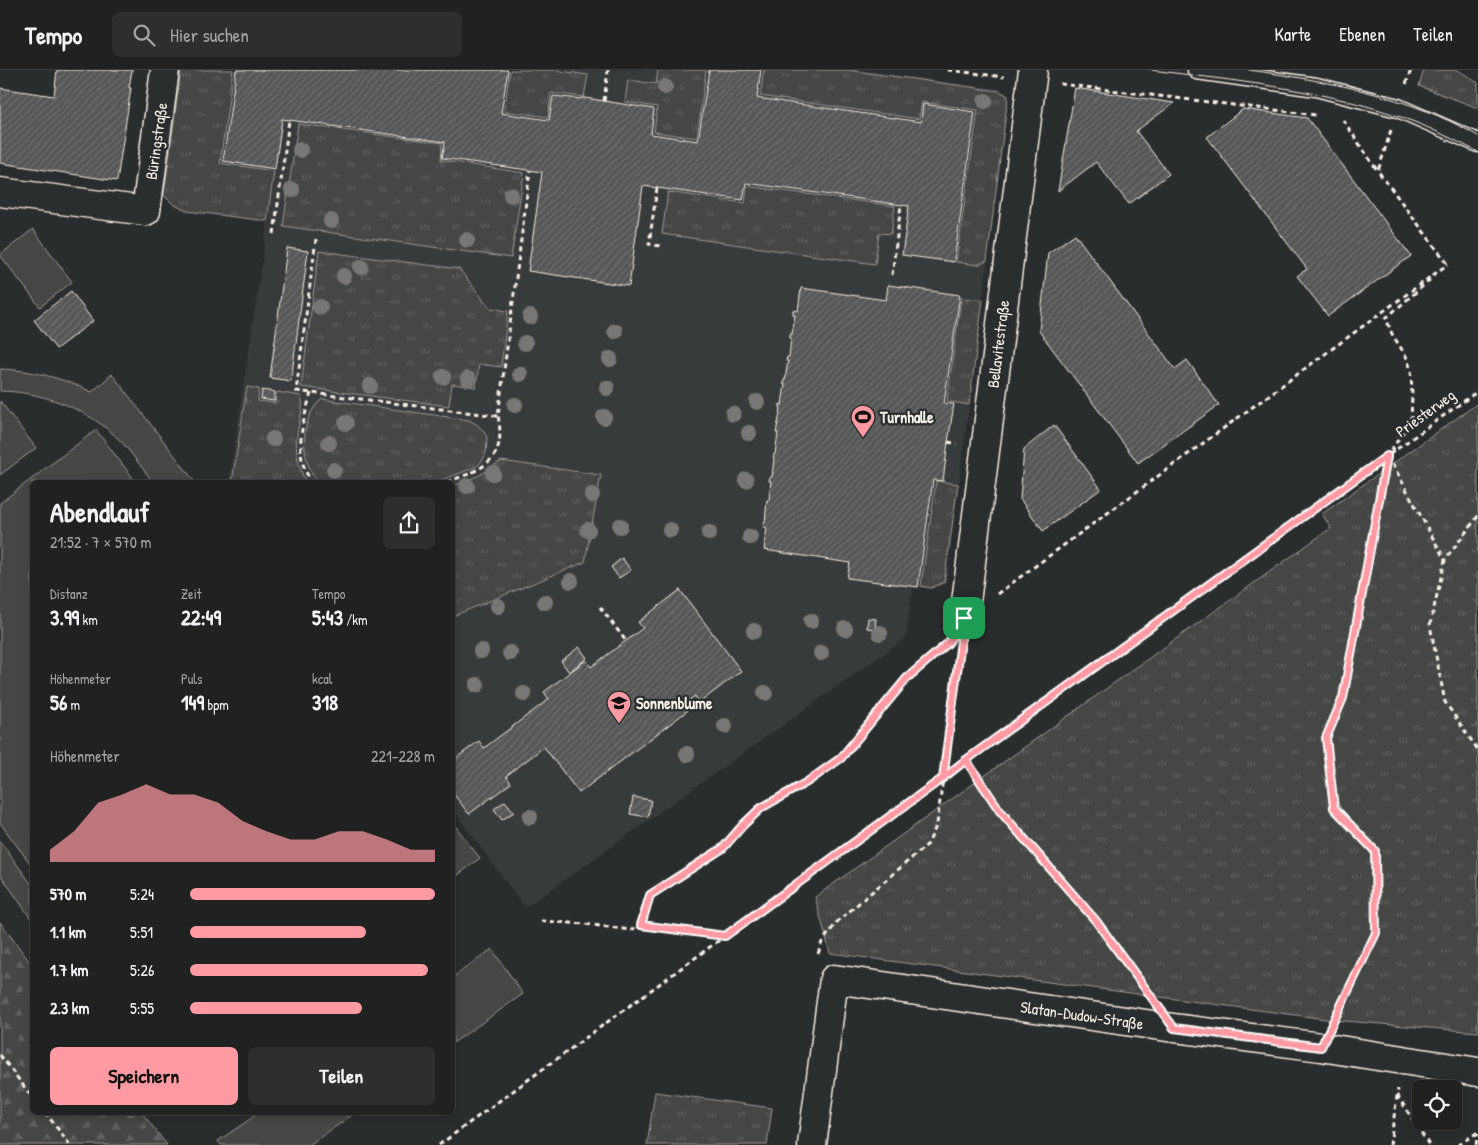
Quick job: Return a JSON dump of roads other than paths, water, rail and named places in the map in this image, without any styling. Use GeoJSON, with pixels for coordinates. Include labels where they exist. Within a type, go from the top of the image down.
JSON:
{"type":"FeatureCollection","features":[{"type":"Feature","properties":{"kind":"street","name":"Büringstraße"},"geometry":{"type":"LineString","coordinates":[[0,192],[146,211],[165,70]]}},
{"type":"Feature","properties":{"kind":"street","name":"Bellavitestraße"},"geometry":{"type":"LineString","coordinates":[[964,618],[1033,75]]}},
{"type":"Feature","properties":{"kind":"street","name":"Slatan-Dudow-Straße"},"geometry":{"type":"LineString","coordinates":[[812,1145],[834,978],[1174,1028],[1321,1047],[1478,1072]]}},
{"type":"Feature","properties":{"kind":"lane"},"geometry":{"type":"LineString","coordinates":[[1197,70],[1316,87],[1398,108],[1478,143]]}},
{"type":"Feature","properties":{"kind":"tram line"},"geometry":{"type":"LineString","coordinates":[[1152,70],[1275,86],[1336,98],[1405,119],[1478,152]]}},
{"type":"Feature","properties":{"kind":"tram line"},"geometry":{"type":"LineString","coordinates":[[1249,70],[1338,85],[1396,100],[1424,110],[1478,136]]}},
{"type":"Feature","properties":{"kind":"place","name":"Turnhalle"},"geometry":{"type":"Point","coordinates":[863,438]}},
{"type":"Feature","properties":{"kind":"place","name":"Sonnenblume"},"geometry":{"type":"Point","coordinates":[619,724]}}]}
